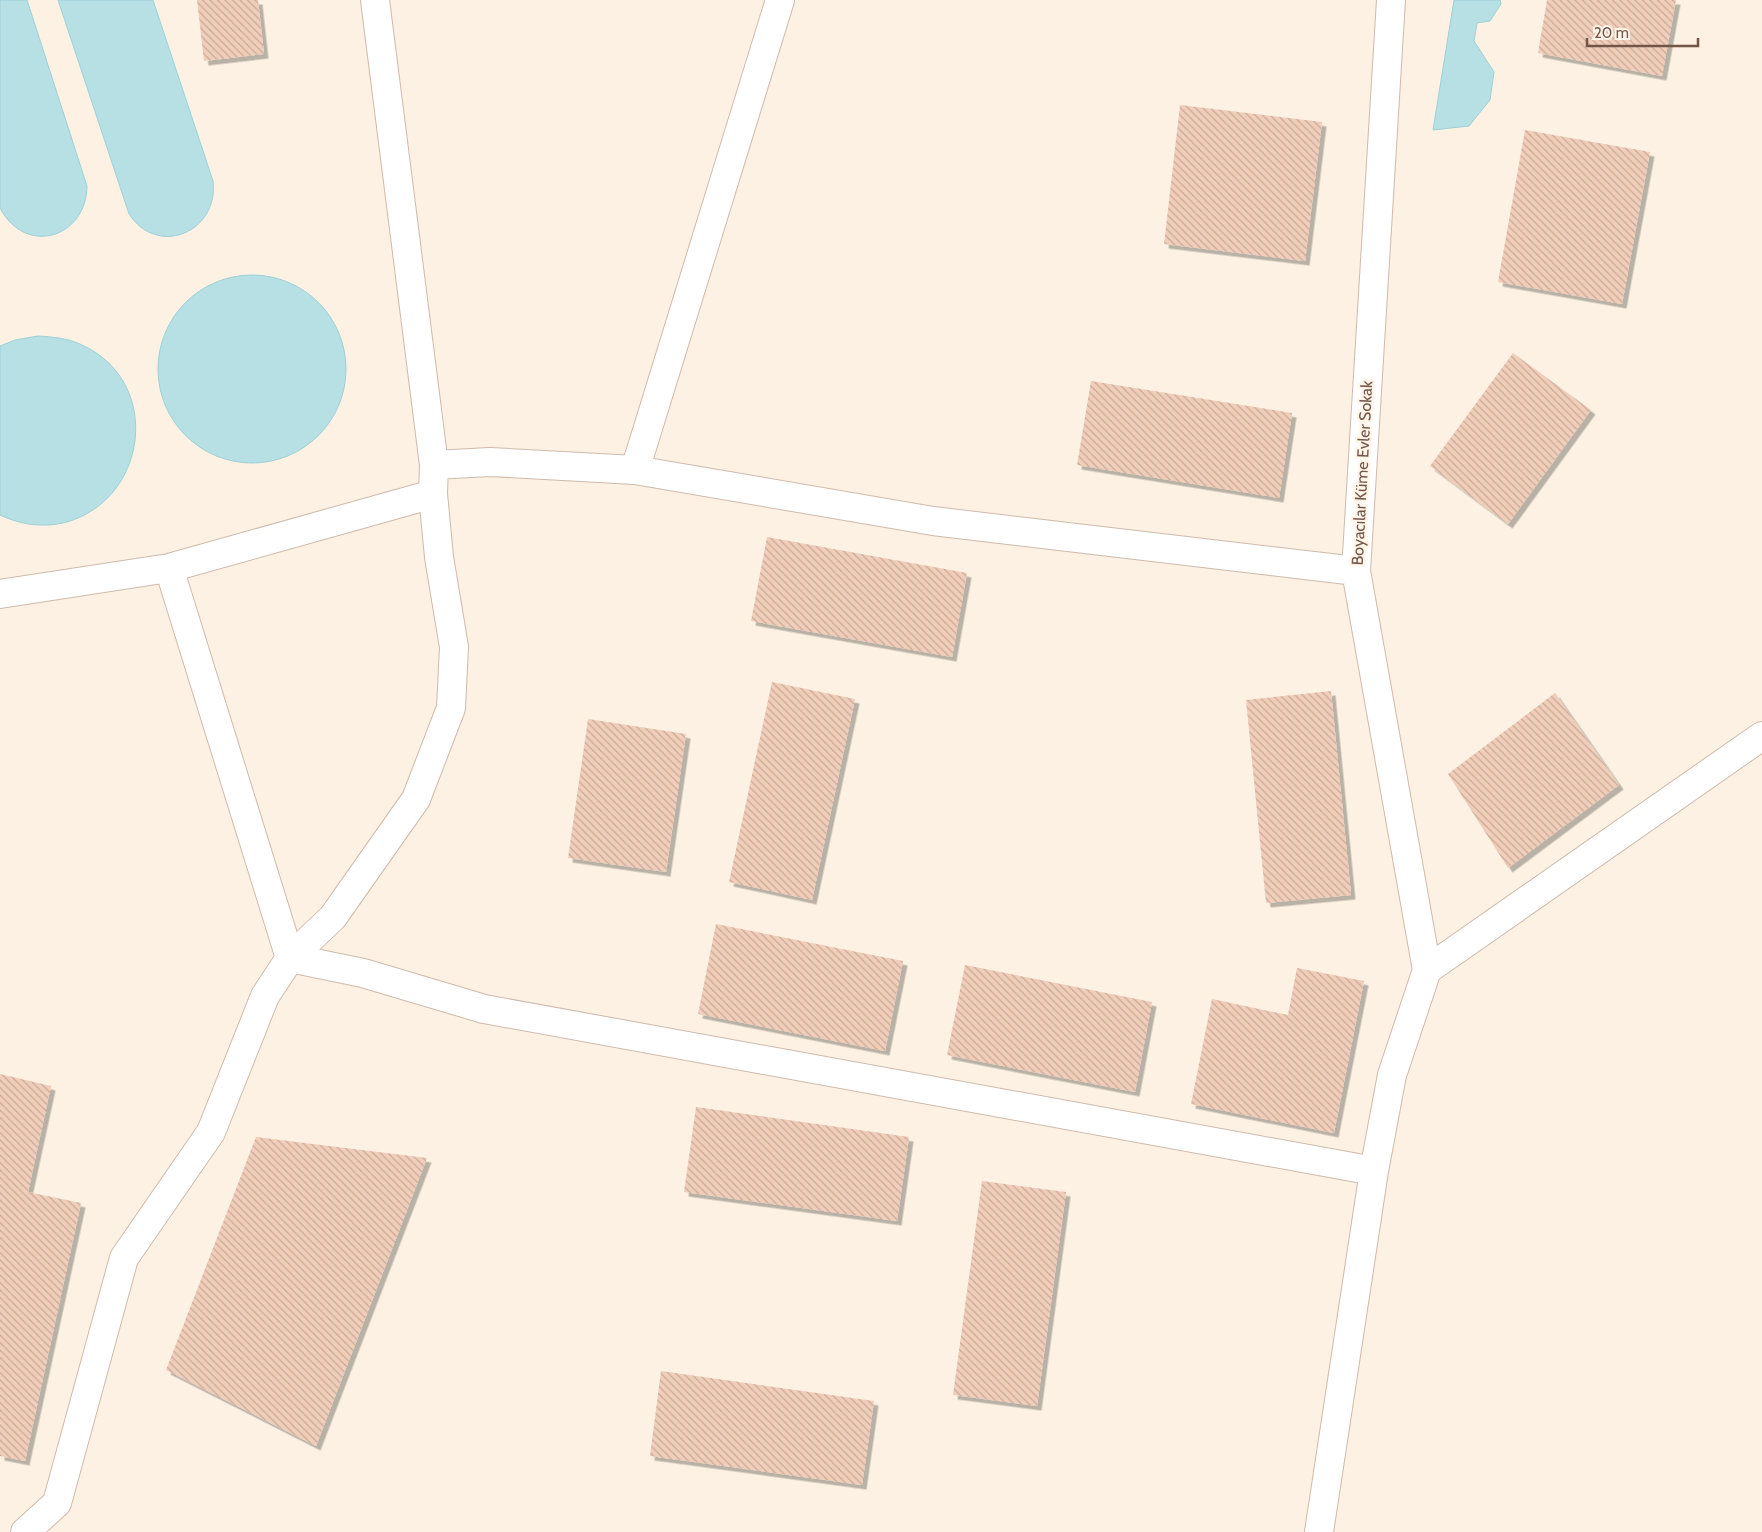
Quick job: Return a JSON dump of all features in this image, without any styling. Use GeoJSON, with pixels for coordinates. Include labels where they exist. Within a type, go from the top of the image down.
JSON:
{"type":"FeatureCollection","features":[{"type":"Feature","properties":{"kind":"street"},"geometry":{"type":"LineString","coordinates":[[25,1532],[57,1503],[124,1258],[211,1132],[265,996],[290,958],[333,918],[416,799],[451,708],[454,647],[439,557],[433,494],[434,465],[375,0]]}},
{"type":"Feature","properties":{"kind":"street"},"geometry":{"type":"LineString","coordinates":[[635,470],[780,0]]}},
{"type":"Feature","properties":{"kind":"street","name":"Boyacılar Küme Evler Sokak"},"geometry":{"type":"LineString","coordinates":[[1391,0],[1356,571],[1427,970]]}},
{"type":"Feature","properties":{"kind":"street"},"geometry":{"type":"LineString","coordinates":[[434,465],[490,462],[635,470],[933,521],[1356,571]]}},
{"type":"Feature","properties":{"kind":"street"},"geometry":{"type":"LineString","coordinates":[[0,594],[170,568],[433,494]]}},
{"type":"Feature","properties":{"kind":"street"},"geometry":{"type":"LineString","coordinates":[[170,568],[290,958]]}},
{"type":"Feature","properties":{"kind":"street"},"geometry":{"type":"LineString","coordinates":[[1319,1532],[1374,1172],[1392,1075],[1427,970],[1762,736]]}},
{"type":"Feature","properties":{"kind":"street"},"geometry":{"type":"LineString","coordinates":[[290,958],[363,973],[484,1009],[1374,1172]]}},
{"type":"Feature","properties":{"kind":"water"},"geometry":{"type":"Polygon","coordinates":[[[0,0],[27,0],[87,186],[84,204],[76,219],[66,229],[52,235],[38,236],[24,232],[11,223],[0,208],[0,0]]]}},
{"type":"Feature","properties":{"kind":"water"},"geometry":{"type":"Polygon","coordinates":[[[58,0],[153,0],[213,181],[212,199],[206,214],[197,225],[184,233],[170,236],[155,235],[141,227],[129,214],[58,0]]]}},
{"type":"Feature","properties":{"kind":"water"},"geometry":{"type":"Polygon","coordinates":[[[1454,0],[1500,0],[1501,4],[1490,21],[1477,23],[1474,41],[1494,72],[1490,100],[1469,126],[1433,130],[1454,0]]]}},
{"type":"Feature","properties":{"kind":"water"},"geometry":{"type":"Polygon","coordinates":[[[261,275],[288,282],[319,302],[339,333],[345,351],[345,387],[339,405],[319,436],[288,456],[270,462],[243,463],[234,462],[208,452],[192,442],[179,429],[165,405],[159,387],[158,360],[159,351],[169,325],[179,309],[192,296],[216,282],[234,276],[261,275]]]}},
{"type":"Feature","properties":{"kind":"water"},"geometry":{"type":"Polygon","coordinates":[[[38,336],[60,338],[77,343],[108,362],[125,384],[134,410],[135,438],[129,465],[115,489],[94,509],[67,522],[50,525],[24,523],[0,515],[0,346],[15,340],[38,336]]]}},
{"type":"Feature","properties":{"kind":"building"},"geometry":{"type":"Polygon","coordinates":[[[197,0],[258,0],[264,54],[204,61],[197,0]]]}},
{"type":"Feature","properties":{"kind":"building"},"geometry":{"type":"Polygon","coordinates":[[[1547,0],[1676,0],[1662,76],[1538,53],[1547,0]]]}},
{"type":"Feature","properties":{"kind":"building"},"geometry":{"type":"Polygon","coordinates":[[[1180,105],[1322,122],[1305,261],[1164,244],[1180,105]]]}},
{"type":"Feature","properties":{"kind":"building"},"geometry":{"type":"Polygon","coordinates":[[[1525,130],[1650,152],[1622,304],[1498,282],[1525,130]]]}},
{"type":"Feature","properties":{"kind":"building"},"geometry":{"type":"Polygon","coordinates":[[[1513,353],[1591,410],[1508,524],[1430,466],[1513,353]]]}},
{"type":"Feature","properties":{"kind":"building"},"geometry":{"type":"Polygon","coordinates":[[[1091,381],[1292,413],[1279,498],[1077,465],[1091,381]]]}},
{"type":"Feature","properties":{"kind":"building"},"geometry":{"type":"Polygon","coordinates":[[[767,537],[967,573],[952,657],[751,621],[767,537]]]}},
{"type":"Feature","properties":{"kind":"building"},"geometry":{"type":"Polygon","coordinates":[[[772,682],[855,699],[812,900],[729,882],[772,682]]]}},
{"type":"Feature","properties":{"kind":"building"},"geometry":{"type":"Polygon","coordinates":[[[1331,691],[1351,895],[1266,903],[1246,700],[1331,691]]]}},
{"type":"Feature","properties":{"kind":"building"},"geometry":{"type":"Polygon","coordinates":[[[1555,693],[1619,785],[1508,868],[1448,774],[1555,693]]]}},
{"type":"Feature","properties":{"kind":"building"},"geometry":{"type":"Polygon","coordinates":[[[588,719],[686,734],[666,872],[568,858],[588,719]]]}},
{"type":"Feature","properties":{"kind":"building"},"geometry":{"type":"Polygon","coordinates":[[[716,924],[903,961],[885,1051],[698,1014],[716,924]]]}},
{"type":"Feature","properties":{"kind":"building"},"geometry":{"type":"Polygon","coordinates":[[[965,965],[1152,1002],[1135,1092],[947,1055],[965,965]]]}},
{"type":"Feature","properties":{"kind":"building"},"geometry":{"type":"Polygon","coordinates":[[[1297,968],[1364,981],[1334,1133],[1191,1104],[1212,999],[1288,1015],[1297,968]]]}},
{"type":"Feature","properties":{"kind":"building"},"geometry":{"type":"Polygon","coordinates":[[[0,1074],[51,1086],[28,1192],[81,1203],[25,1461],[0,1456],[0,1074]]]}},
{"type":"Feature","properties":{"kind":"building"},"geometry":{"type":"Polygon","coordinates":[[[696,1107],[909,1137],[897,1221],[684,1192],[696,1107]]]}},
{"type":"Feature","properties":{"kind":"building"},"geometry":{"type":"Polygon","coordinates":[[[256,1137],[427,1158],[316,1446],[166,1370],[256,1137]]]}},
{"type":"Feature","properties":{"kind":"building"},"geometry":{"type":"Polygon","coordinates":[[[982,1181],[1066,1192],[1037,1406],[953,1395],[982,1181]]]}},
{"type":"Feature","properties":{"kind":"building"},"geometry":{"type":"Polygon","coordinates":[[[661,1371],[874,1401],[862,1485],[650,1456],[661,1371]]]}}]}
